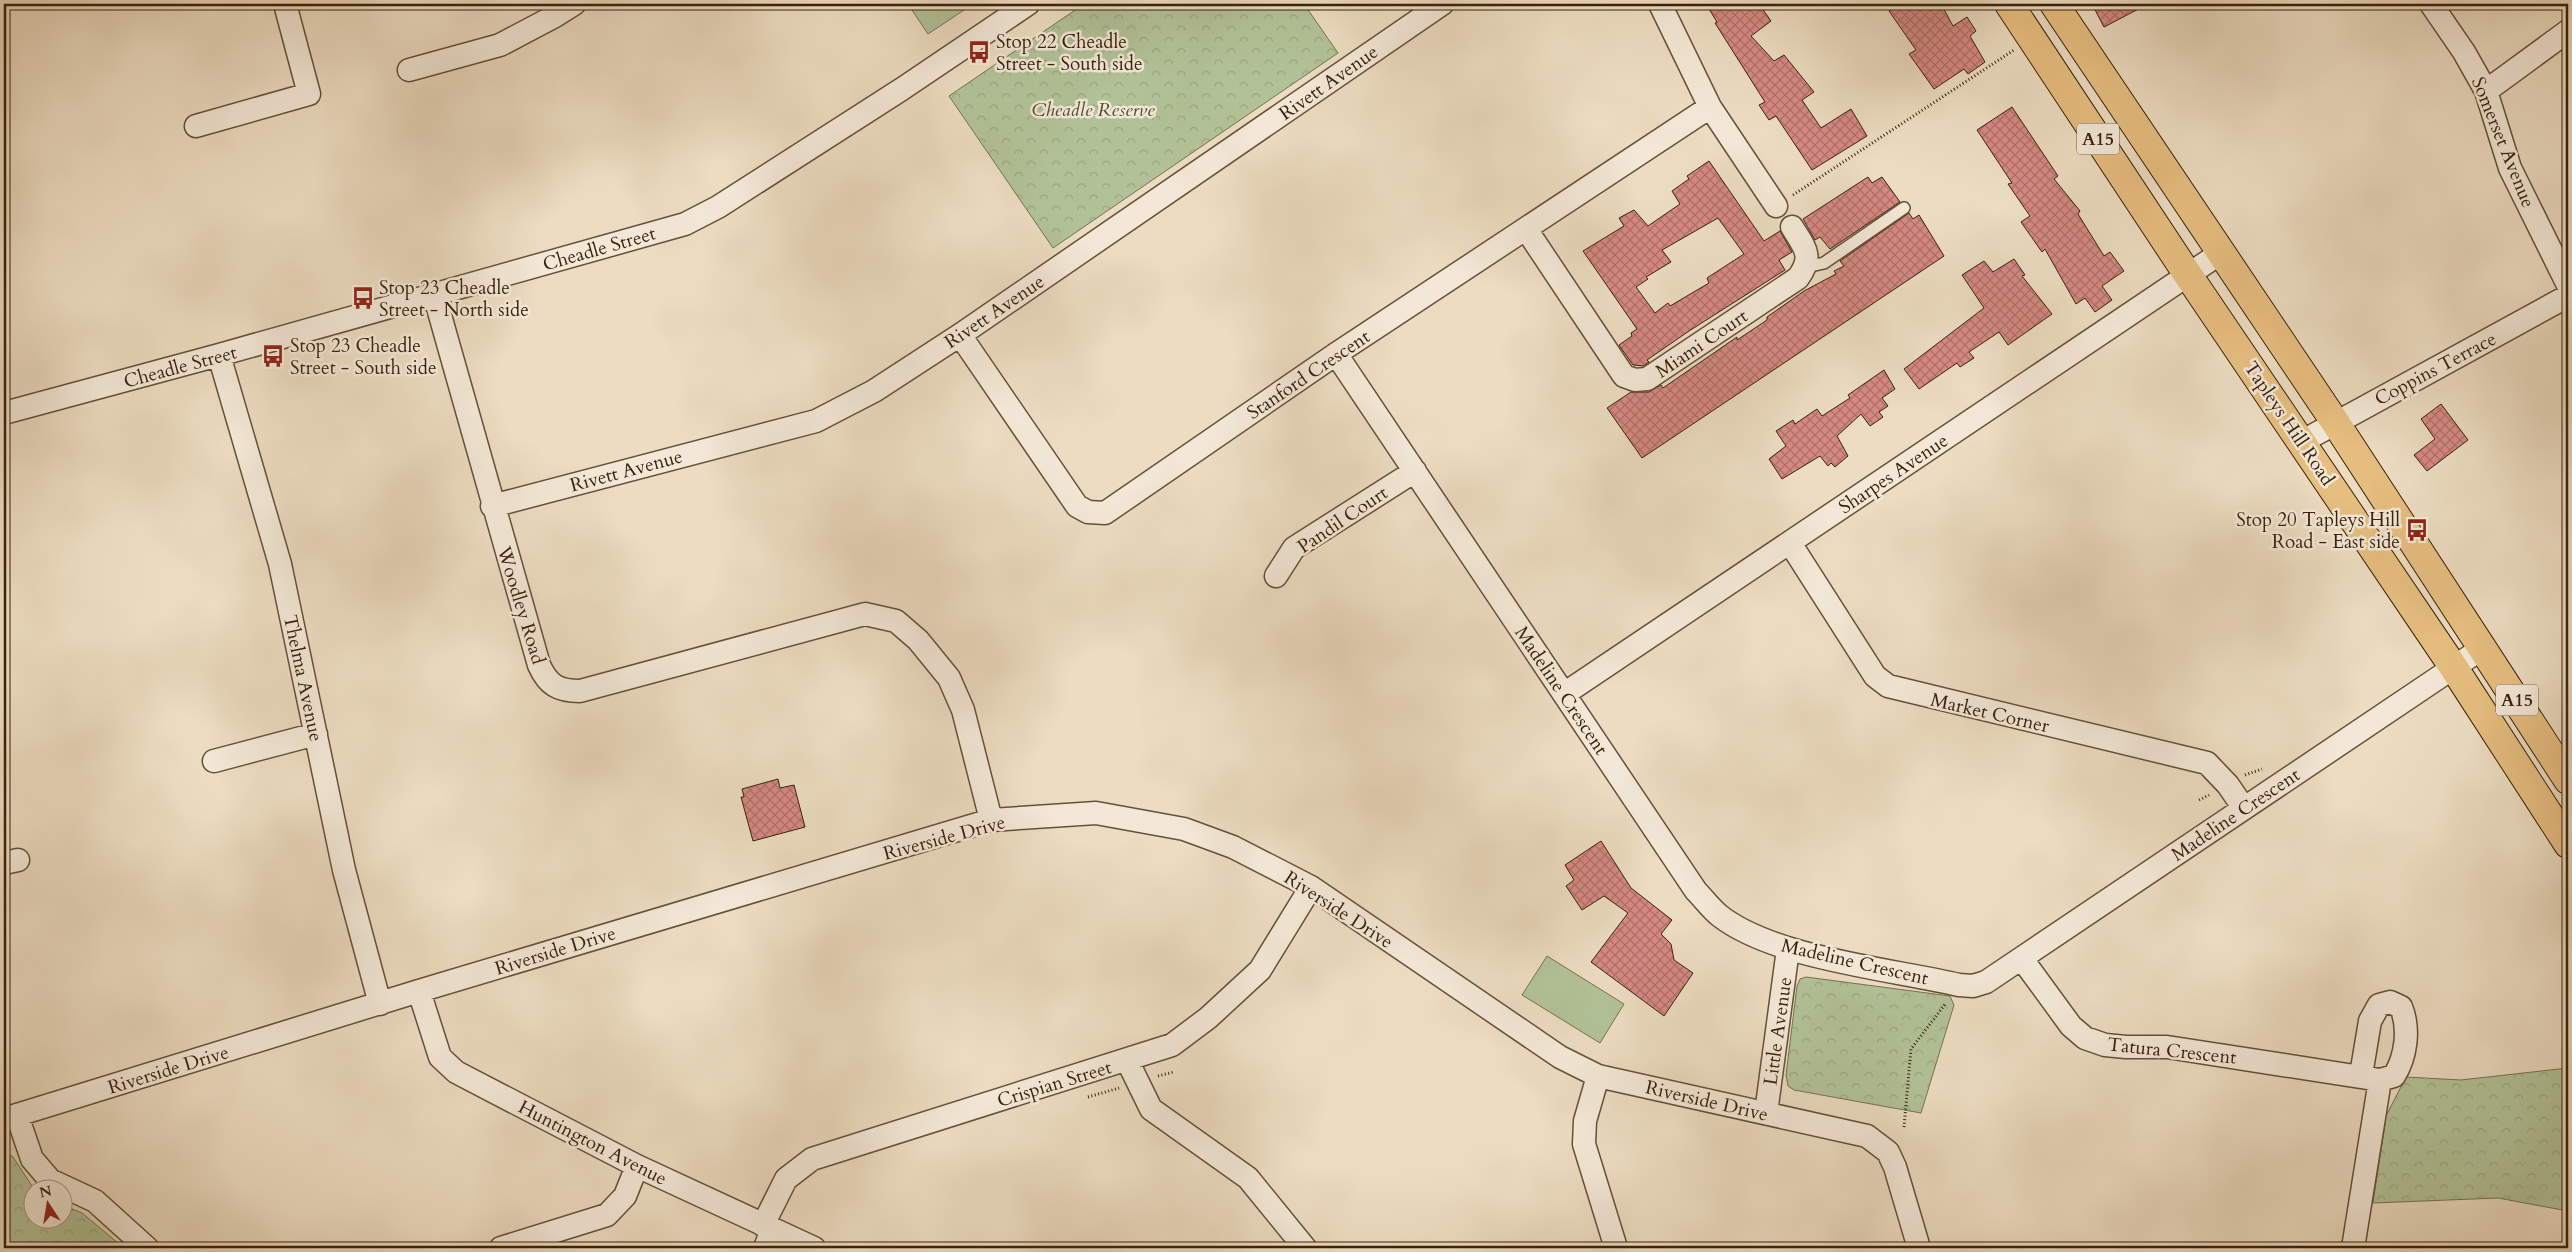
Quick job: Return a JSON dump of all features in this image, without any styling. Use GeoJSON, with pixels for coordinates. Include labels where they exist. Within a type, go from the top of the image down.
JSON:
{"type":"FeatureCollection","features":[{"type":"Feature","properties":{"kind":"main road","name":"Tapleys Hill Road"},"geometry":{"type":"LineString","coordinates":[[2009,4],[2188,275],[2303,441],[2568,844]]}},
{"type":"Feature","properties":{"kind":"main road","name":"Tapleys Hill Road"},"geometry":{"type":"LineString","coordinates":[[2054,4],[2335,422],[2484,648],[2568,780]]}},
{"type":"Feature","properties":{"kind":"street"},"geometry":{"type":"LineString","coordinates":[[196,126],[309,94],[286,4]]}},
{"type":"Feature","properties":{"kind":"street"},"geometry":{"type":"LineString","coordinates":[[410,70],[500,45],[574,4]]}},
{"type":"Feature","properties":{"kind":"street","name":"Cheadle Street"},"geometry":{"type":"LineString","coordinates":[[4,413],[219,355],[685,224],[718,207],[894,95],[1028,4]]}},
{"type":"Feature","properties":{"kind":"street","name":"Rivett Avenue"},"geometry":{"type":"LineString","coordinates":[[492,506],[816,420],[874,391],[960,335],[1440,4]]}},
{"type":"Feature","properties":{"kind":"street"},"geometry":{"type":"LineString","coordinates":[[1660,4],[1710,107],[1776,206]]}},
{"type":"Feature","properties":{"kind":"street","name":"Somerset Avenue"},"geometry":{"type":"LineString","coordinates":[[2431,4],[2464,52],[2486,91],[2510,168],[2568,285]]}},
{"type":"Feature","properties":{"kind":"street"},"geometry":{"type":"LineString","coordinates":[[2486,91],[2568,31]]}},
{"type":"Feature","properties":{"kind":"street","name":"Stanford Crescent"},"geometry":{"type":"LineString","coordinates":[[960,335],[1077,506],[1088,512],[1105,513],[1336,354],[1710,107]]}},
{"type":"Feature","properties":{"kind":"street"},"geometry":{"type":"LineString","coordinates":[[1792,228],[1807,252],[1806,267]]}},
{"type":"Feature","properties":{"kind":"street","name":"Miami Court"},"geometry":{"type":"LineString","coordinates":[[1526,229],[1624,376],[1635,380],[1647,379],[1798,278],[1806,267]]}},
{"type":"Feature","properties":{"kind":"street","name":"Sharpes Avenue"},"geometry":{"type":"LineString","coordinates":[[1564,694],[2222,252]]}},
{"type":"Feature","properties":{"kind":"street","name":"Woodley Road"},"geometry":{"type":"LineString","coordinates":[[434,294],[492,506],[539,665],[553,687],[566,691],[580,691],[865,614],[896,621],[918,640],[949,678],[963,710],[991,820]]}},
{"type":"Feature","properties":{"kind":"street","name":"Coppins Terrace"},"geometry":{"type":"LineString","coordinates":[[2303,441],[2568,296]]}},
{"type":"Feature","properties":{"kind":"street","name":"Madeline Crescent"},"geometry":{"type":"LineString","coordinates":[[1336,354],[1696,891],[1718,915],[1734,926],[1788,949],[1954,984],[1973,986],[1986,982],[2243,807],[2484,648]]}},
{"type":"Feature","properties":{"kind":"street","name":"Thelma Avenue"},"geometry":{"type":"LineString","coordinates":[[219,355],[280,564],[344,870],[380,1004]]}},
{"type":"Feature","properties":{"kind":"street","name":"Pandil Court"},"geometry":{"type":"LineString","coordinates":[[1276,576],[1294,548],[1414,471]]}},
{"type":"Feature","properties":{"kind":"street","name":"Market Corner"},"geometry":{"type":"LineString","coordinates":[[1790,543],[1875,676],[1888,686],[2207,763],[2228,785],[2243,807]]}},
{"type":"Feature","properties":{"kind":"street"},"geometry":{"type":"LineString","coordinates":[[214,761],[316,734]]}},
{"type":"Feature","properties":{"kind":"street","name":"Riverside Drive"},"geometry":{"type":"LineString","coordinates":[[10,1117],[419,991],[991,820],[1096,813],[1184,829],[1233,847],[1311,887],[1560,1057],[1598,1076],[1866,1136],[1888,1152],[1895,1167],[1919,1248]]}},
{"type":"Feature","properties":{"kind":"street","name":"Crispian Street"},"geometry":{"type":"LineString","coordinates":[[767,1234],[786,1179],[812,1159],[1172,1045],[1208,1018],[1260,970],[1311,887]]}},
{"type":"Feature","properties":{"kind":"street","name":"Little Avenue"},"geometry":{"type":"LineString","coordinates":[[1766,1113],[1788,949]]}},
{"type":"Feature","properties":{"kind":"street","name":"Tatura Crescent"},"geometry":{"type":"LineString","coordinates":[[2022,959],[2071,1026],[2085,1038],[2106,1045],[2167,1047],[2370,1078],[2353,1248]]}},
{"type":"Feature","properties":{"kind":"street","name":"Huntington Avenue"},"geometry":{"type":"LineString","coordinates":[[419,991],[440,1057],[456,1072],[767,1234],[814,1248]]}},
{"type":"Feature","properties":{"kind":"street"},"geometry":{"type":"LineString","coordinates":[[1127,1060],[1151,1109],[1248,1178],[1306,1248]]}},
{"type":"Feature","properties":{"kind":"street"},"geometry":{"type":"LineString","coordinates":[[1598,1076],[1585,1121],[1584,1144],[1616,1248]]}},
{"type":"Feature","properties":{"kind":"street"},"geometry":{"type":"LineString","coordinates":[[10,1117],[32,1159],[50,1180],[95,1202],[147,1248]]}},
{"type":"Feature","properties":{"kind":"street"},"geometry":{"type":"LineString","coordinates":[[501,1248],[607,1216],[625,1196],[637,1166]]}},
{"type":"Feature","properties":{"kind":"lane"},"geometry":{"type":"LineString","coordinates":[[1806,267],[1824,263],[1904,208]]}},
{"type":"Feature","properties":{"kind":"path"},"geometry":{"type":"LineString","coordinates":[[1776,206],[2020,46]]}},
{"type":"Feature","properties":{"kind":"path"},"geometry":{"type":"LineString","coordinates":[[1904,1127],[1911,1049],[1950,996],[1954,984]]}},
{"type":"Feature","properties":{"kind":"green space"},"geometry":{"type":"Polygon","coordinates":[[[908,4],[964,4],[967,8],[928,34],[908,4]]]}},
{"type":"Feature","properties":{"kind":"green space","name":"Cheadle Reserve"},"geometry":{"type":"Polygon","coordinates":[[[1084,4],[1304,4],[1338,53],[1053,248],[949,96],[1084,4]]]}},
{"type":"Feature","properties":{"kind":"green space"},"geometry":{"type":"Polygon","coordinates":[[[1547,956],[1624,1004],[1600,1043],[1522,995],[1547,956]]]}},
{"type":"Feature","properties":{"kind":"green space"},"geometry":{"type":"Polygon","coordinates":[[[1806,977],[1950,996],[1954,1005],[1921,1113],[1794,1090],[1788,1086],[1786,1075],[1797,986],[1800,979],[1806,977]]]}},
{"type":"Feature","properties":{"kind":"green space"},"geometry":{"type":"Polygon","coordinates":[[[2568,1068],[2568,1211],[2498,1198],[2373,1203],[2386,1116],[2406,1077],[2461,1080],[2568,1068]]]}},
{"type":"Feature","properties":{"kind":"green space"},"geometry":{"type":"Polygon","coordinates":[[[4,1150],[13,1157],[28,1180],[22,1180],[22,1230],[72,1230],[72,1209],[82,1213],[124,1248],[4,1248],[4,1150]]]}},
{"type":"Feature","properties":{"kind":"building"},"geometry":{"type":"Polygon","coordinates":[[[1706,4],[1759,4],[1771,21],[1751,36],[1774,61],[1784,55],[1814,92],[1802,100],[1821,128],[1851,109],[1867,136],[1812,170],[1776,116],[1769,120],[1759,105],[1765,102],[1715,23],[1717,22],[1706,4]]]}},
{"type":"Feature","properties":{"kind":"building"},"geometry":{"type":"Polygon","coordinates":[[[1900,4],[1941,4],[1953,26],[1967,17],[1976,31],[1970,36],[1985,62],[1968,74],[1964,69],[1934,89],[1909,54],[1916,50],[1889,11],[1900,4]]]}},
{"type":"Feature","properties":{"kind":"building"},"geometry":{"type":"Polygon","coordinates":[[[2092,4],[2148,4],[2104,27],[2092,4]]]}},
{"type":"Feature","properties":{"kind":"building"},"geometry":{"type":"Polygon","coordinates":[[[2012,107],[2058,176],[2054,179],[2080,211],[2078,214],[2104,256],[2110,252],[2124,271],[2102,286],[2112,300],[2095,312],[2085,298],[2076,304],[2045,249],[2042,252],[2021,222],[2030,216],[2008,184],[2012,183],[1977,130],[2012,107]]]}},
{"type":"Feature","properties":{"kind":"building"},"geometry":{"type":"Polygon","coordinates":[[[1709,161],[1764,241],[1780,231],[1792,252],[1779,260],[1785,270],[1689,331],[1647,360],[1649,362],[1643,366],[1633,365],[1619,345],[1632,336],[1631,333],[1637,329],[1583,251],[1624,226],[1619,218],[1634,210],[1648,226],[1680,204],[1672,191],[1689,179],[1687,176],[1709,161]],[[1718,218],[1662,250],[1671,262],[1646,277],[1648,279],[1636,287],[1655,313],[1668,303],[1670,306],[1709,283],[1707,278],[1744,254],[1718,218]]]}},
{"type":"Feature","properties":{"kind":"building"},"geometry":{"type":"Polygon","coordinates":[[[1868,177],[1872,183],[1882,177],[1900,202],[1830,249],[1820,237],[1815,240],[1803,219],[1868,177]]]}},
{"type":"Feature","properties":{"kind":"building"},"geometry":{"type":"Polygon","coordinates":[[[1909,213],[1913,219],[1919,215],[1944,256],[1642,458],[1607,408],[1631,392],[1649,392],[1661,385],[1663,388],[1737,337],[1737,340],[1767,320],[1767,317],[1804,291],[1836,274],[1834,271],[1844,266],[1840,261],[1909,213]]]}},
{"type":"Feature","properties":{"kind":"building"},"geometry":{"type":"Polygon","coordinates":[[[2014,259],[2025,275],[2022,276],[2052,314],[2008,345],[1999,332],[1969,352],[1974,358],[1960,367],[1957,363],[1919,389],[1904,369],[1984,308],[1962,275],[1984,261],[1993,272],[2014,259]]]}},
{"type":"Feature","properties":{"kind":"building"},"geometry":{"type":"Polygon","coordinates":[[[1884,370],[1895,389],[1882,398],[1888,406],[1879,412],[1883,417],[1870,426],[1861,414],[1837,436],[1848,456],[1835,467],[1831,463],[1828,466],[1820,456],[1782,479],[1769,459],[1786,446],[1776,431],[1793,420],[1795,424],[1817,409],[1822,416],[1850,398],[1848,395],[1884,370]]]}},
{"type":"Feature","properties":{"kind":"building"},"geometry":{"type":"Polygon","coordinates":[[[2441,404],[2468,440],[2427,471],[2414,455],[2435,439],[2421,419],[2441,404]]]}},
{"type":"Feature","properties":{"kind":"building"},"geometry":{"type":"Polygon","coordinates":[[[778,779],[780,788],[794,785],[805,827],[753,841],[741,797],[744,797],[742,789],[778,779]]]}},
{"type":"Feature","properties":{"kind":"building"},"geometry":{"type":"Polygon","coordinates":[[[1601,841],[1631,888],[1672,920],[1661,934],[1671,944],[1674,960],[1693,973],[1664,1016],[1591,962],[1628,913],[1604,896],[1582,910],[1566,886],[1574,880],[1565,865],[1601,841]]]}},
{"type":"Feature","properties":{"kind":"place","name":"Stop 22 Cheadle Street - South side"},"geometry":{"type":"Point","coordinates":[979,52]}},
{"type":"Feature","properties":{"kind":"place","name":"Stop 23 Cheadle Street - North side"},"geometry":{"type":"Point","coordinates":[363,298]}},
{"type":"Feature","properties":{"kind":"place","name":"Stop 23 Cheadle Street - South side"},"geometry":{"type":"Point","coordinates":[273,356]}},
{"type":"Feature","properties":{"kind":"place","name":"Stop 20 Tapleys Hill Road - East side"},"geometry":{"type":"Point","coordinates":[2417,530]}}]}
